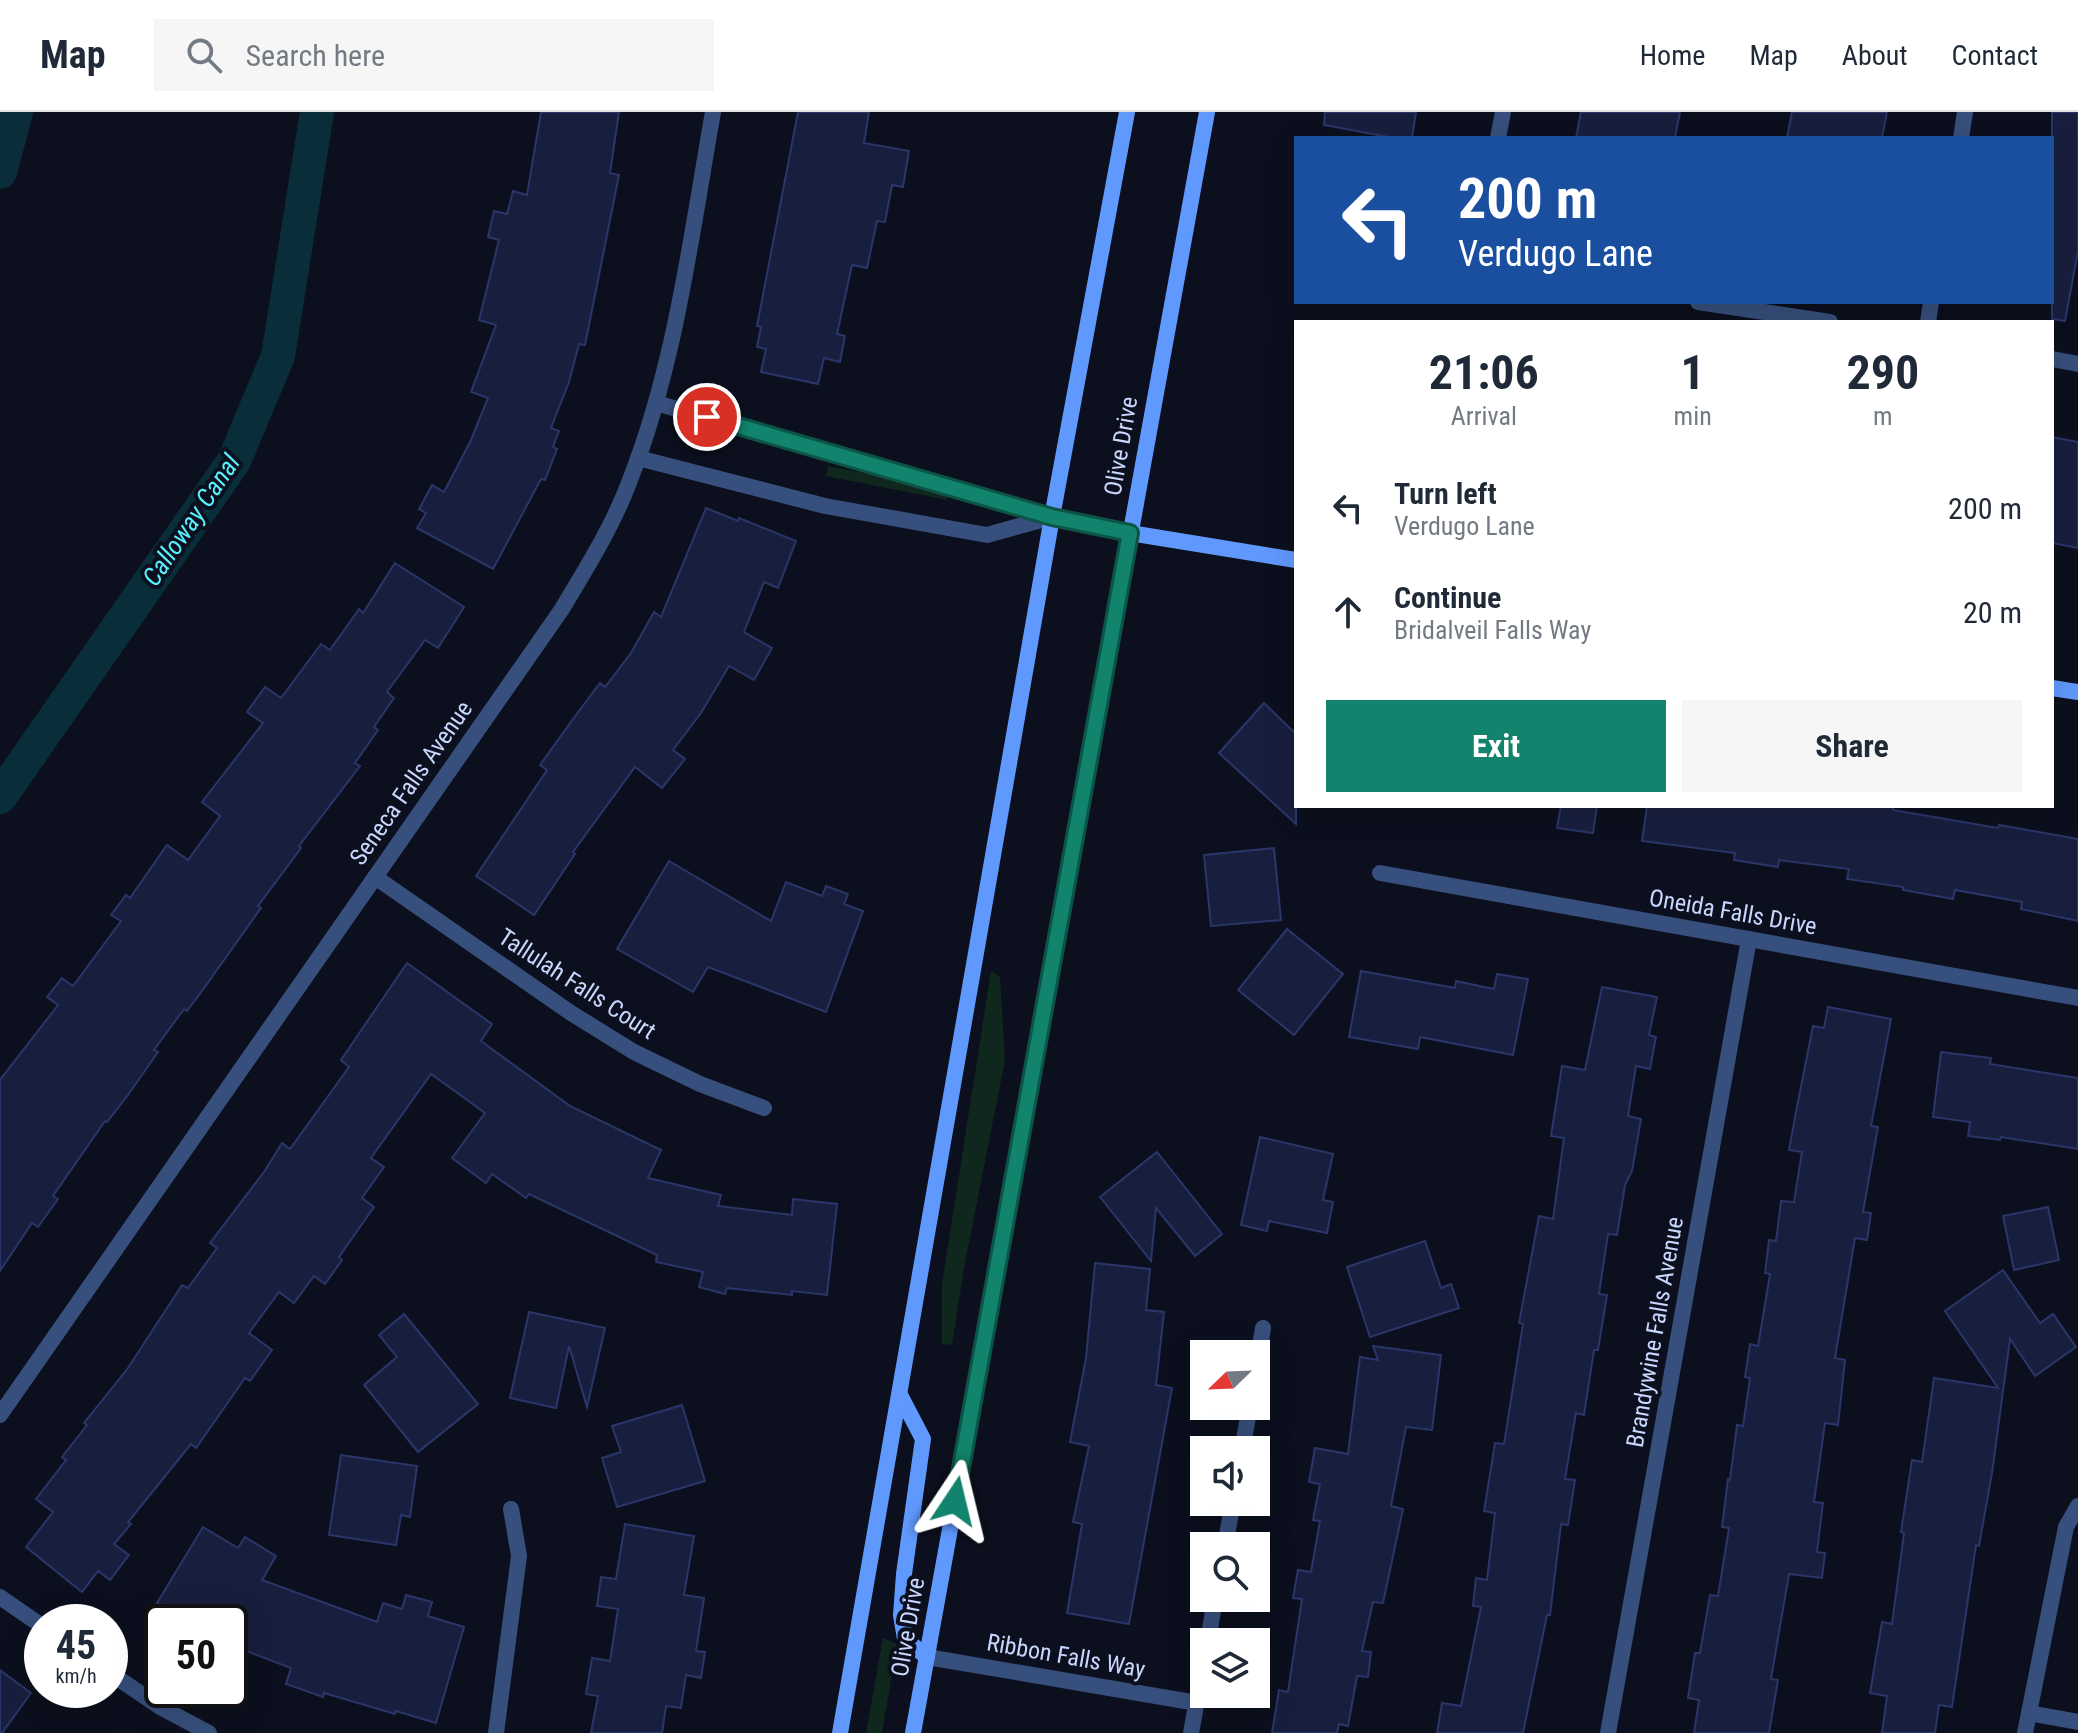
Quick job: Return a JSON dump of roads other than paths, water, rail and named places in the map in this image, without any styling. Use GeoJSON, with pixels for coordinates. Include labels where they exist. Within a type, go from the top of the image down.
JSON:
{"type":"FeatureCollection","features":[{"type":"Feature","properties":{"kind":"main road","name":"Olive Drive"},"geometry":{"type":"LineString","coordinates":[[840,1733],[1052,517],[1127,112]]}},
{"type":"Feature","properties":{"kind":"main road","name":"Olive Drive"},"geometry":{"type":"LineString","coordinates":[[913,1733],[1207,112]]}},
{"type":"Feature","properties":{"kind":"main road"},"geometry":{"type":"LineString","coordinates":[[1052,517],[1294,560]]}},
{"type":"Feature","properties":{"kind":"main road"},"geometry":{"type":"LineString","coordinates":[[2054,688],[2078,692]]}},
{"type":"Feature","properties":{"kind":"main road"},"geometry":{"type":"LineString","coordinates":[[900,1395],[923,1439],[901,1615],[905,1639],[927,1657]]}},
{"type":"Feature","properties":{"kind":"street","name":"Seneca Falls Avenue"},"geometry":{"type":"LineString","coordinates":[[0,1415],[562,609],[598,548],[630,481],[668,362],[713,112]]}},
{"type":"Feature","properties":{"kind":"street"},"geometry":{"type":"LineString","coordinates":[[1498,136],[1503,112]]}},
{"type":"Feature","properties":{"kind":"street"},"geometry":{"type":"LineString","coordinates":[[1961,136],[1965,112]]}},
{"type":"Feature","properties":{"kind":"street"},"geometry":{"type":"LineString","coordinates":[[1711,304],[1817,320]]}},
{"type":"Feature","properties":{"kind":"street"},"geometry":{"type":"LineString","coordinates":[[2054,359],[2078,364]]}},
{"type":"Feature","properties":{"kind":"street"},"geometry":{"type":"LineString","coordinates":[[656,403],[1052,517]]}},
{"type":"Feature","properties":{"kind":"street"},"geometry":{"type":"LineString","coordinates":[[638,458],[825,506],[987,535],[1052,517]]}},
{"type":"Feature","properties":{"kind":"street","name":"Oneida Falls Drive"},"geometry":{"type":"LineString","coordinates":[[1380,873],[2078,998]]}},
{"type":"Feature","properties":{"kind":"street","name":"Tallulah Falls Court"},"geometry":{"type":"LineString","coordinates":[[375,877],[571,1013],[634,1052],[700,1084],[764,1108]]}},
{"type":"Feature","properties":{"kind":"street","name":"Brandywine Falls Avenue"},"geometry":{"type":"LineString","coordinates":[[1608,1733],[1749,939]]}},
{"type":"Feature","properties":{"kind":"street"},"geometry":{"type":"LineString","coordinates":[[1261,1340],[1263,1328]]}},
{"type":"Feature","properties":{"kind":"street"},"geometry":{"type":"LineString","coordinates":[[2025,1733],[2066,1527],[2078,1506]]}},
{"type":"Feature","properties":{"kind":"street"},"geometry":{"type":"LineString","coordinates":[[496,1733],[519,1556],[511,1509]]}},
{"type":"Feature","properties":{"kind":"street"},"geometry":{"type":"LineString","coordinates":[[0,1597],[24,1614]]}},
{"type":"Feature","properties":{"kind":"street","name":"Ribbon Falls Way"},"geometry":{"type":"LineString","coordinates":[[927,1657],[1190,1702]]}},
{"type":"Feature","properties":{"kind":"street"},"geometry":{"type":"LineString","coordinates":[[128,1685],[209,1733]]}},
{"type":"Feature","properties":{"kind":"street"},"geometry":{"type":"LineString","coordinates":[[1191,1733],[1196,1708]]}},
{"type":"Feature","properties":{"kind":"street"},"geometry":{"type":"LineString","coordinates":[[2029,1713],[2078,1722]]}},
{"type":"Feature","properties":{"kind":"waterway"},"geometry":{"type":"LineString","coordinates":[[0,172],[16,112]]}},
{"type":"Feature","properties":{"kind":"waterway","name":"Calloway Canal"},"geometry":{"type":"LineString","coordinates":[[0,797],[234,461],[278,356],[317,112]]}}]}
